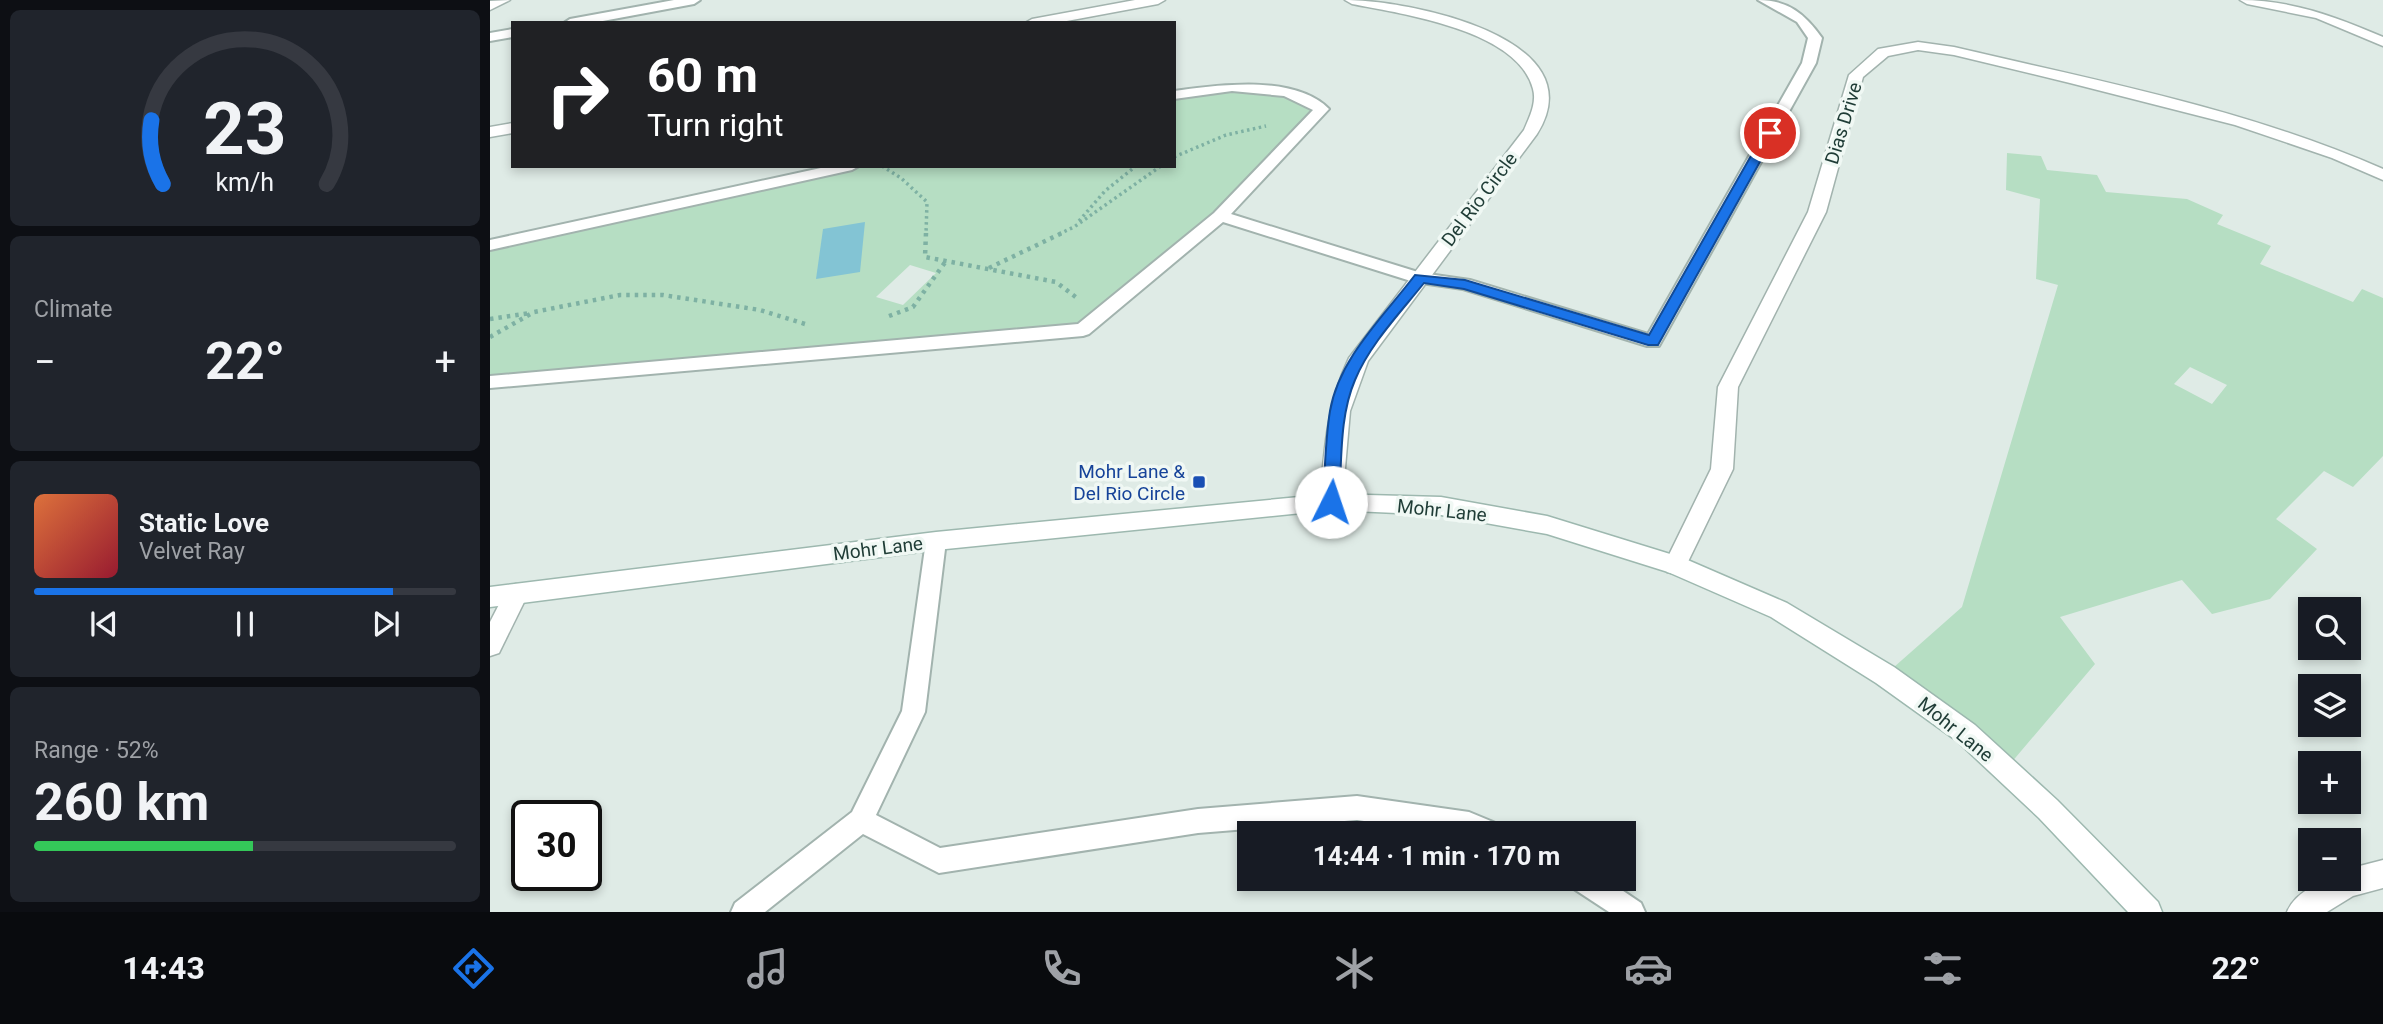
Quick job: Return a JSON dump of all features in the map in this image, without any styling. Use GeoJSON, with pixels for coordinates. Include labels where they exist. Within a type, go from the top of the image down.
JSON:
{"type":"FeatureCollection","features":[{"type":"Feature","properties":{"kind":"street"},"geometry":{"type":"LineString","coordinates":[[490,6],[503,0]]}},
{"type":"Feature","properties":{"kind":"street"},"geometry":{"type":"LineString","coordinates":[[1043,21],[1158,0]]}},
{"type":"Feature","properties":{"kind":"street","name":"Del Rio Circle"},"geometry":{"type":"LineString","coordinates":[[1331,502],[1338,410],[1347,381],[1359,358],[1531,131],[1541,104],[1541,89],[1534,72],[1520,58],[1477,30],[1423,13],[1352,0]]}},
{"type":"Feature","properties":{"kind":"street"},"geometry":{"type":"LineString","coordinates":[[2247,0],[2320,15],[2383,42]]}},
{"type":"Feature","properties":{"kind":"street","name":"Dias Drive"},"geometry":{"type":"LineString","coordinates":[[1675,565],[1722,469],[1728,387],[1817,212],[1856,75],[1883,52],[1918,46],[1954,51],[2085,82],[2241,122],[2338,155],[2383,175]]}},
{"type":"Feature","properties":{"kind":"street"},"geometry":{"type":"LineString","coordinates":[[490,132],[511,128]]}},
{"type":"Feature","properties":{"kind":"street","name":"Mohr Lane"},"geometry":{"type":"LineString","coordinates":[[490,597],[936,541],[1331,502],[1441,506],[1547,525],[1675,565],[1779,610],[1885,675],[1966,733],[2048,809],[2148,912]]}},
{"type":"Feature","properties":{"kind":"street"},"geometry":{"type":"LineString","coordinates":[[490,646],[516,594]]}},
{"type":"Feature","properties":{"kind":"street"},"geometry":{"type":"LineString","coordinates":[[2301,912],[2347,883],[2383,874]]}},
{"type":"Feature","properties":{"kind":"lane"},"geometry":{"type":"LineString","coordinates":[[581,21],[694,0]]}},
{"type":"Feature","properties":{"kind":"lane"},"geometry":{"type":"LineString","coordinates":[[1220,216],[1420,278],[1465,284],[1653,342],[1809,63],[1815,38],[1802,19],[1765,0]]}},
{"type":"Feature","properties":{"kind":"lane"},"geometry":{"type":"LineString","coordinates":[[490,37],[511,33]]}},
{"type":"Feature","properties":{"kind":"lane"},"geometry":{"type":"LineString","coordinates":[[490,382],[1083,330],[1220,216],[1322,109],[1287,92],[1232,86],[1176,95]]}},
{"type":"Feature","properties":{"kind":"lane"},"geometry":{"type":"LineString","coordinates":[[490,245],[843,168]]}},
{"type":"Feature","properties":{"kind":"lane"},"geometry":{"type":"LineString","coordinates":[[744,912],[860,820],[913,712],[936,541]]}},
{"type":"Feature","properties":{"kind":"lane"},"geometry":{"type":"LineString","coordinates":[[860,820],[939,861],[1198,821],[1357,808],[1448,821]]}},
{"type":"Feature","properties":{"kind":"lane"},"geometry":{"type":"LineString","coordinates":[[1600,891],[1632,912]]}},
{"type":"Feature","properties":{"kind":"path"},"geometry":{"type":"LineString","coordinates":[[1176,156],[1226,135],[1317,113]]}},
{"type":"Feature","properties":{"kind":"path"},"geometry":{"type":"LineString","coordinates":[[885,168],[901,178],[927,202],[925,257],[1056,282],[1079,299],[1092,323]]}},
{"type":"Feature","properties":{"kind":"path"},"geometry":{"type":"LineString","coordinates":[[1074,227],[1105,191],[1134,168]]}},
{"type":"Feature","properties":{"kind":"path"},"geometry":{"type":"LineString","coordinates":[[989,268],[1074,227],[1158,168]]}},
{"type":"Feature","properties":{"kind":"path"},"geometry":{"type":"LineString","coordinates":[[888,317],[913,307],[947,261]]}},
{"type":"Feature","properties":{"kind":"path"},"geometry":{"type":"LineString","coordinates":[[490,319],[621,295],[663,295],[760,310],[807,325]]}},
{"type":"Feature","properties":{"kind":"path"},"geometry":{"type":"LineString","coordinates":[[490,337],[534,312]]}},
{"type":"Feature","properties":{"kind":"green space"},"geometry":{"type":"Polygon","coordinates":[[[1232,87],[1287,92],[1322,109],[1220,216],[1083,330],[490,382],[490,245],[843,168],[1176,168],[1176,95],[1232,87]],[[910,265],[876,297],[903,305],[936,273],[910,265]]]}},
{"type":"Feature","properties":{"kind":"green space"},"geometry":{"type":"Polygon","coordinates":[[[2007,153],[2041,156],[2047,170],[2097,175],[2106,192],[2187,199],[2223,215],[2217,224],[2271,246],[2260,264],[2353,302],[2362,289],[2383,298],[2383,456],[2353,487],[2324,471],[2276,519],[2317,549],[2270,599],[2212,614],[2182,580],[2060,617],[2095,664],[2005,770],[1885,675],[1962,607],[2058,285],[2036,279],[2040,199],[2006,190],[2007,153]],[[2190,367],[2174,384],[2212,404],[2227,385],[2190,367]]]}},
{"type":"Feature","properties":{"kind":"water"},"geometry":{"type":"Polygon","coordinates":[[[865,222],[860,272],[816,279],[823,229],[865,222]]]}},
{"type":"Feature","properties":{"kind":"place","name":"Mohr Lane & Del Rio Circle"},"geometry":{"type":"Point","coordinates":[1199,482]}},
{"type":"Feature","properties":{"kind":"route"},"geometry":{"type":"LineString","coordinates":[[1331,502],[1338,410],[1347,381],[1359,358],[1420,278],[1465,284],[1653,342],[1770,133]]}}]}
